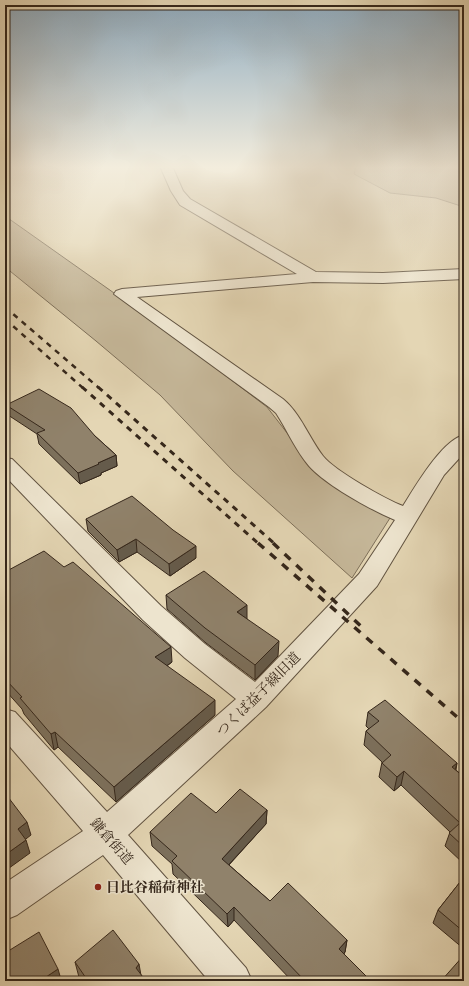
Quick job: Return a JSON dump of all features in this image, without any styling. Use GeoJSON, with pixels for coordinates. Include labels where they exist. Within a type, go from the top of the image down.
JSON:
{"type":"FeatureCollection","features":[{"type":"Feature","properties":{"kind":"street"},"geometry":{"type":"LineString","coordinates":[[202,212],[313,277]]}},
{"type":"Feature","properties":{"kind":"street"},"geometry":{"type":"LineString","coordinates":[[408,518],[382,506],[327,471],[316,461],[284,410],[276,402],[122,294],[313,277],[383,278],[464,274]]}},
{"type":"Feature","properties":{"kind":"street","name":"つくば益子線旧道"},"geometry":{"type":"LineString","coordinates":[[5,902],[106,834],[256,699],[368,580],[408,518],[435,472],[464,441]]}},
{"type":"Feature","properties":{"kind":"street"},"geometry":{"type":"LineString","coordinates":[[5,464],[152,612],[195,651],[256,699]]}},
{"type":"Feature","properties":{"kind":"street","name":"鎌倉街道"},"geometry":{"type":"LineString","coordinates":[[5,721],[106,834],[233,981]]}},
{"type":"Feature","properties":{"kind":"shaded area"},"geometry":{"type":"Polygon","coordinates":[[[5,216],[148,317],[267,407],[318,473],[390,518],[352,578],[233,471],[160,395],[5,267],[5,216]]]}},
{"type":"Feature","properties":{"kind":"building"},"geometry":{"type":"Polygon","coordinates":[[[39,389],[71,408],[95,436],[116,455],[78,473],[37,433],[45,430],[6,405],[39,389]]]}},
{"type":"Feature","properties":{"kind":"building"},"geometry":{"type":"Polygon","coordinates":[[[132,496],[173,530],[196,546],[169,564],[136,539],[117,550],[86,519],[132,496]]]}},
{"type":"Feature","properties":{"kind":"building"},"geometry":{"type":"Polygon","coordinates":[[[44,551],[64,567],[73,562],[171,647],[155,657],[215,700],[114,787],[55,732],[51,734],[20,698],[22,697],[5,679],[5,572],[44,551]]]}},
{"type":"Feature","properties":{"kind":"building"},"geometry":{"type":"Polygon","coordinates":[[[204,571],[247,605],[237,612],[279,641],[255,665],[205,628],[166,595],[204,571]]]}},
{"type":"Feature","properties":{"kind":"building"},"geometry":{"type":"Polygon","coordinates":[[[385,700],[457,763],[452,767],[464,777],[464,847],[449,833],[460,823],[404,771],[397,777],[382,763],[391,755],[366,731],[379,721],[368,712],[385,700]]]}},
{"type":"Feature","properties":{"kind":"building"},"geometry":{"type":"Polygon","coordinates":[[[240,789],[267,810],[222,859],[270,901],[288,883],[347,940],[339,949],[371,981],[305,981],[234,907],[227,914],[172,861],[177,856],[150,832],[191,793],[216,813],[240,789]]]}},
{"type":"Feature","properties":{"kind":"building"},"geometry":{"type":"Polygon","coordinates":[[[5,793],[27,822],[18,829],[26,840],[5,855],[5,793]]]}},
{"type":"Feature","properties":{"kind":"building"},"geometry":{"type":"Polygon","coordinates":[[[464,877],[464,932],[438,910],[464,877]]]}},
{"type":"Feature","properties":{"kind":"building"},"geometry":{"type":"Polygon","coordinates":[[[113,930],[139,964],[136,968],[146,981],[88,981],[75,962],[113,930]]]}},
{"type":"Feature","properties":{"kind":"building"},"geometry":{"type":"Polygon","coordinates":[[[39,932],[58,969],[40,981],[9,981],[5,973],[5,953],[39,932]]]}},
{"type":"Feature","properties":{"kind":"building"},"geometry":{"type":"Polygon","coordinates":[[[464,955],[464,981],[441,981],[464,955]]]}},
{"type":"Feature","properties":{"kind":"railway"},"geometry":{"type":"LineString","coordinates":[[5,307],[99,388]]}},
{"type":"Feature","properties":{"kind":"railway"},"geometry":{"type":"LineString","coordinates":[[5,319],[83,388]]}},
{"type":"Feature","properties":{"kind":"railway"},"geometry":{"type":"LineString","coordinates":[[82,387],[259,544]]}},
{"type":"Feature","properties":{"kind":"railway"},"geometry":{"type":"LineString","coordinates":[[98,387],[275,544]]}},
{"type":"Feature","properties":{"kind":"railway"},"geometry":{"type":"LineString","coordinates":[[258,543],[464,723]]}},
{"type":"Feature","properties":{"kind":"railway"},"geometry":{"type":"LineString","coordinates":[[273,543],[364,629]]}},
{"type":"Feature","properties":{"kind":"place","name":"日比谷稲荷神社"},"geometry":{"type":"Point","coordinates":[98,887]}}]}
